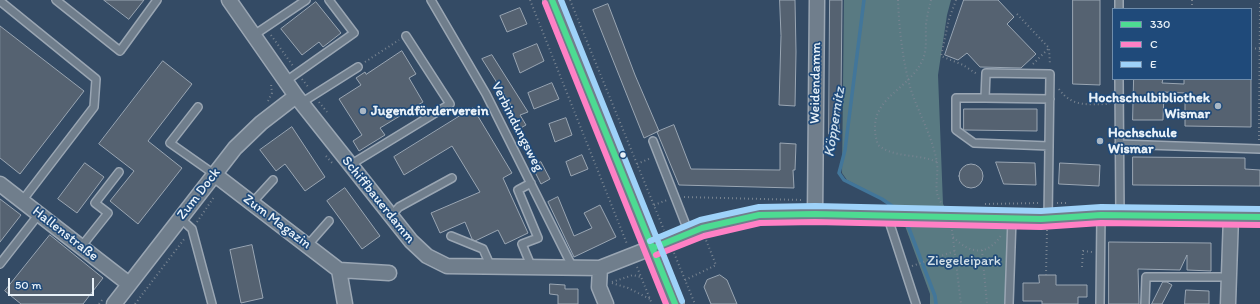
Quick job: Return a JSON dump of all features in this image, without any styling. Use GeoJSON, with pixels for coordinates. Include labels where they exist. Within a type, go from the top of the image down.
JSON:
{"type":"FeatureCollection","features":[{"type":"Feature","properties":{"kind":"street","name":"Schiffbauerdamm"},"geometry":{"type":"LineString","coordinates":[[229,0],[260,32],[286,82],[343,167],[391,216],[411,241],[427,256],[447,266],[573,269],[600,268],[695,231],[758,214],[815,207],[900,215],[1012,218],[1048,223],[1101,215],[1260,217]]}},
{"type":"Feature","properties":{"kind":"street"},"geometry":{"type":"LineString","coordinates":[[552,0],[675,304]]}},
{"type":"Feature","properties":{"kind":"street","name":"Weidendamm"},"geometry":{"type":"LineString","coordinates":[[815,207],[817,0]]}},
{"type":"Feature","properties":{"kind":"street","name":"Zum Dock"},"geometry":{"type":"LineString","coordinates":[[114,304],[180,218],[219,178],[235,148],[261,123],[299,100]]}},
{"type":"Feature","properties":{"kind":"street","name":"Zum Magazin"},"geometry":{"type":"LineString","coordinates":[[219,178],[339,270]]}},
{"type":"Feature","properties":{"kind":"street","name":"Hallenstraße"},"geometry":{"type":"LineString","coordinates":[[0,184],[129,284]]}},
{"type":"Feature","properties":{"kind":"street"},"geometry":{"type":"LineString","coordinates":[[1228,304],[1231,216]]}},
{"type":"Feature","properties":{"kind":"street"},"geometry":{"type":"LineString","coordinates":[[600,268],[599,287],[606,304]]}},
{"type":"Feature","properties":{"kind":"street"},"geometry":{"type":"LineString","coordinates":[[345,304],[339,270],[389,273]]}},
{"type":"Feature","properties":{"kind":"lane"},"geometry":{"type":"LineString","coordinates":[[56,0],[120,51],[156,0]]}},
{"type":"Feature","properties":{"kind":"lane"},"geometry":{"type":"LineString","coordinates":[[260,32],[306,0]]}},
{"type":"Feature","properties":{"kind":"lane"},"geometry":{"type":"LineString","coordinates":[[286,82],[354,33],[329,0]]}},
{"type":"Feature","properties":{"kind":"lane","name":"Verbindungsweg"},"geometry":{"type":"LineString","coordinates":[[431,0],[486,94],[573,269]]}},
{"type":"Feature","properties":{"kind":"lane"},"geometry":{"type":"LineString","coordinates":[[0,2],[96,79],[94,107],[22,201]]}},
{"type":"Feature","properties":{"kind":"lane"},"geometry":{"type":"LineString","coordinates":[[343,167],[450,104],[406,36]]}},
{"type":"Feature","properties":{"kind":"lane"},"geometry":{"type":"LineString","coordinates":[[299,100],[314,96],[358,67]]}},
{"type":"Feature","properties":{"kind":"lane"},"geometry":{"type":"LineString","coordinates":[[985,98],[986,73],[1050,74],[1048,223]]}},
{"type":"Feature","properties":{"kind":"lane"},"geometry":{"type":"LineString","coordinates":[[1119,80],[1120,216]]}},
{"type":"Feature","properties":{"kind":"lane"},"geometry":{"type":"LineString","coordinates":[[1049,146],[974,143],[956,130],[956,98],[1050,99]]}},
{"type":"Feature","properties":{"kind":"lane"},"geometry":{"type":"LineString","coordinates":[[198,107],[170,143],[219,178]]}},
{"type":"Feature","properties":{"kind":"lane"},"geometry":{"type":"LineString","coordinates":[[653,141],[674,197],[695,231]]}},
{"type":"Feature","properties":{"kind":"lane"},"geometry":{"type":"LineString","coordinates":[[1119,144],[1259,149]]}},
{"type":"Feature","properties":{"kind":"lane"},"geometry":{"type":"LineString","coordinates":[[81,247],[108,213],[95,203],[119,172]]}},
{"type":"Feature","properties":{"kind":"lane"},"geometry":{"type":"LineString","coordinates":[[391,216],[399,207],[452,178]]}},
{"type":"Feature","properties":{"kind":"lane"},"geometry":{"type":"LineString","coordinates":[[252,203],[272,180]]}},
{"type":"Feature","properties":{"kind":"lane"},"geometry":{"type":"LineString","coordinates":[[530,183],[518,190],[538,238],[522,244],[532,268]]}},
{"type":"Feature","properties":{"kind":"lane"},"geometry":{"type":"LineString","coordinates":[[0,264],[39,214]]}},
{"type":"Feature","properties":{"kind":"lane"},"geometry":{"type":"LineString","coordinates":[[900,215],[916,304]]}},
{"type":"Feature","properties":{"kind":"lane"},"geometry":{"type":"LineString","coordinates":[[1100,304],[1101,215]]}},
{"type":"Feature","properties":{"kind":"lane"},"geometry":{"type":"LineString","coordinates":[[180,218],[192,229],[212,304]]}},
{"type":"Feature","properties":{"kind":"lane"},"geometry":{"type":"LineString","coordinates":[[1009,304],[1012,218]]}},
{"type":"Feature","properties":{"kind":"lane"},"geometry":{"type":"LineString","coordinates":[[307,246],[329,222]]}},
{"type":"Feature","properties":{"kind":"lane"},"geometry":{"type":"LineString","coordinates":[[451,236],[483,249],[491,266]]}},
{"type":"Feature","properties":{"kind":"lane"},"geometry":{"type":"LineString","coordinates":[[1145,304],[1146,277],[1230,277]]}},
{"type":"Feature","properties":{"kind":"path"},"geometry":{"type":"LineString","coordinates":[[530,0],[623,234]]}},
{"type":"Feature","properties":{"kind":"path"},"geometry":{"type":"LineString","coordinates":[[570,0],[695,304]]}},
{"type":"Feature","properties":{"kind":"path"},"geometry":{"type":"LineString","coordinates":[[898,0],[908,78],[937,162],[937,194],[949,216],[955,251],[961,304]]}},
{"type":"Feature","properties":{"kind":"path"},"geometry":{"type":"LineString","coordinates":[[932,0],[927,16],[925,54],[919,67],[877,114],[874,122],[878,145],[884,149],[902,156],[927,158],[937,162]]}},
{"type":"Feature","properties":{"kind":"path"},"geometry":{"type":"LineString","coordinates":[[956,0],[949,19],[941,56],[963,65],[975,74],[986,73]]}},
{"type":"Feature","properties":{"kind":"path"},"geometry":{"type":"LineString","coordinates":[[1259,149],[1260,0]]}},
{"type":"Feature","properties":{"kind":"path"},"geometry":{"type":"LineString","coordinates":[[1017,14],[1049,48],[1050,74],[1065,98],[1078,104],[1119,104]]}},
{"type":"Feature","properties":{"kind":"path"},"geometry":{"type":"LineString","coordinates":[[260,32],[298,73],[328,114]]}},
{"type":"Feature","properties":{"kind":"path"},"geometry":{"type":"LineString","coordinates":[[358,67],[406,36]]}},
{"type":"Feature","properties":{"kind":"path"},"geometry":{"type":"LineString","coordinates":[[1023,74],[1049,48]]}},
{"type":"Feature","properties":{"kind":"path"},"geometry":{"type":"LineString","coordinates":[[322,151],[343,167]]}},
{"type":"Feature","properties":{"kind":"path"},"geometry":{"type":"LineString","coordinates":[[637,164],[658,155]]}},
{"type":"Feature","properties":{"kind":"path"},"geometry":{"type":"LineString","coordinates":[[135,304],[192,229],[219,178]]}},
{"type":"Feature","properties":{"kind":"path"},"geometry":{"type":"LineString","coordinates":[[654,205],[674,197],[815,207]]}},
{"type":"Feature","properties":{"kind":"path"},"geometry":{"type":"LineString","coordinates":[[953,237],[967,249],[982,250],[990,248],[997,242],[1012,218]]}},
{"type":"Feature","properties":{"kind":"path"},"geometry":{"type":"LineString","coordinates":[[1046,275],[1048,223]]}},
{"type":"Feature","properties":{"kind":"path"},"geometry":{"type":"LineString","coordinates":[[685,280],[716,265],[695,231]]}},
{"type":"Feature","properties":{"kind":"path"},"geometry":{"type":"LineString","coordinates":[[982,250],[987,304]]}},
{"type":"Feature","properties":{"kind":"path"},"geometry":{"type":"LineString","coordinates":[[919,264],[955,251]]}},
{"type":"Feature","properties":{"kind":"path"},"geometry":{"type":"LineString","coordinates":[[1082,267],[1083,251],[1100,253]]}},
{"type":"Feature","properties":{"kind":"path"},"geometry":{"type":"LineString","coordinates":[[651,300],[628,288],[611,283],[633,275],[641,277],[651,300],[652,304]]}},
{"type":"Feature","properties":{"kind":"green space","name":"Ziegeleipark"},"geometry":{"type":"Polygon","coordinates":[[[844,0],[951,0],[947,15],[938,75],[943,204],[950,216],[1012,218],[1009,304],[930,304],[930,294],[901,215],[887,201],[847,180],[842,173],[844,0]]]}},
{"type":"Feature","properties":{"kind":"building"},"geometry":{"type":"Polygon","coordinates":[[[104,0],[144,0],[129,19],[104,0]]]}},
{"type":"Feature","properties":{"kind":"building"},"geometry":{"type":"Polygon","coordinates":[[[780,0],[795,0],[795,106],[779,105],[781,36],[780,0]]]}},
{"type":"Feature","properties":{"kind":"building"},"geometry":{"type":"Polygon","coordinates":[[[830,0],[842,0],[839,134],[829,134],[830,0]]]}},
{"type":"Feature","properties":{"kind":"building"},"geometry":{"type":"Polygon","coordinates":[[[964,0],[998,0],[1014,17],[1007,24],[1036,54],[1021,68],[980,67],[967,53],[958,60],[945,55],[964,0]]]}},
{"type":"Feature","properties":{"kind":"building"},"geometry":{"type":"Polygon","coordinates":[[[1073,0],[1100,0],[1100,85],[1073,84],[1073,0]]]}},
{"type":"Feature","properties":{"kind":"building"},"geometry":{"type":"Polygon","coordinates":[[[316,2],[341,33],[323,47],[319,42],[302,55],[281,29],[316,2]]]}},
{"type":"Feature","properties":{"kind":"building"},"geometry":{"type":"Polygon","coordinates":[[[608,4],[635,75],[659,131],[644,138],[593,10],[608,4]]]}},
{"type":"Feature","properties":{"kind":"building"},"geometry":{"type":"Polygon","coordinates":[[[520,8],[527,24],[507,32],[500,16],[520,8]]]}},
{"type":"Feature","properties":{"kind":"building"},"geometry":{"type":"Polygon","coordinates":[[[0,26],[84,91],[20,174],[0,158],[0,26]]]}},
{"type":"Feature","properties":{"kind":"building"},"geometry":{"type":"Polygon","coordinates":[[[537,44],[544,61],[520,73],[513,54],[537,44]]]}},
{"type":"Feature","properties":{"kind":"building"},"geometry":{"type":"Polygon","coordinates":[[[402,51],[416,74],[409,78],[423,102],[380,128],[385,135],[359,151],[353,141],[362,135],[339,99],[361,85],[356,78],[365,72],[366,74],[402,51]]]}},
{"type":"Feature","properties":{"kind":"building"},"geometry":{"type":"Polygon","coordinates":[[[492,55],[528,112],[520,115],[526,125],[517,130],[505,109],[511,105],[482,59],[492,55]]]}},
{"type":"Feature","properties":{"kind":"building"},"geometry":{"type":"Polygon","coordinates":[[[163,61],[192,84],[148,141],[182,168],[138,224],[110,201],[134,171],[99,144],[163,61]]]}},
{"type":"Feature","properties":{"kind":"building","name":"Hochschulbibliothek Wismar"},"geometry":{"type":"Polygon","coordinates":[[[1134,80],[1163,80],[1162,83],[1184,84],[1184,80],[1251,80],[1251,127],[1185,126],[1185,93],[1164,92],[1163,120],[1133,120],[1134,80]]]}},
{"type":"Feature","properties":{"kind":"building"},"geometry":{"type":"Polygon","coordinates":[[[552,83],[559,99],[534,109],[528,93],[552,83]]]}},
{"type":"Feature","properties":{"kind":"building"},"geometry":{"type":"Polygon","coordinates":[[[473,108],[512,173],[503,178],[528,233],[505,244],[498,230],[475,241],[472,239],[465,222],[440,233],[431,213],[480,192],[452,146],[404,175],[394,157],[473,108]]]}},
{"type":"Feature","properties":{"kind":"building"},"geometry":{"type":"Polygon","coordinates":[[[964,109],[1037,109],[1037,131],[964,130],[964,109]]]}},
{"type":"Feature","properties":{"kind":"building"},"geometry":{"type":"Polygon","coordinates":[[[566,118],[572,135],[555,142],[549,124],[566,118]]]}},
{"type":"Feature","properties":{"kind":"building"},"geometry":{"type":"Polygon","coordinates":[[[674,125],[691,169],[780,170],[780,143],[796,144],[795,170],[793,170],[794,188],[679,185],[657,132],[674,125]]]}},
{"type":"Feature","properties":{"kind":"building"},"geometry":{"type":"Polygon","coordinates":[[[292,127],[325,177],[305,191],[285,164],[276,171],[260,150],[292,127]]]}},
{"type":"Feature","properties":{"kind":"building"},"geometry":{"type":"Polygon","coordinates":[[[582,155],[588,169],[571,176],[566,162],[582,155]]]}},
{"type":"Feature","properties":{"kind":"building"},"geometry":{"type":"Polygon","coordinates":[[[1133,157],[1245,158],[1245,169],[1260,170],[1260,186],[1133,185],[1133,157]]]}},
{"type":"Feature","properties":{"kind":"building"},"geometry":{"type":"Polygon","coordinates":[[[541,162],[550,179],[541,184],[532,166],[541,162]]]}},
{"type":"Feature","properties":{"kind":"building"},"geometry":{"type":"Polygon","coordinates":[[[996,162],[1035,163],[1036,185],[1004,184],[996,162]]]}},
{"type":"Feature","properties":{"kind":"building"},"geometry":{"type":"Polygon","coordinates":[[[85,163],[104,177],[77,213],[58,199],[85,163]]]}},
{"type":"Feature","properties":{"kind":"building"},"geometry":{"type":"Polygon","coordinates":[[[1060,163],[1100,165],[1099,186],[1059,184],[1060,163]]]}},
{"type":"Feature","properties":{"kind":"building"},"geometry":{"type":"Polygon","coordinates":[[[971,164],[980,167],[983,176],[980,185],[971,188],[962,185],[959,176],[962,167],[971,164]]]}},
{"type":"Feature","properties":{"kind":"building"},"geometry":{"type":"Polygon","coordinates":[[[345,188],[380,236],[362,249],[327,201],[345,188]]]}},
{"type":"Feature","properties":{"kind":"building"},"geometry":{"type":"Polygon","coordinates":[[[558,197],[574,236],[592,228],[584,213],[600,205],[616,237],[574,257],[548,202],[558,197]]]}},
{"type":"Feature","properties":{"kind":"building"},"geometry":{"type":"Polygon","coordinates":[[[0,199],[21,215],[0,242],[0,199]]]}},
{"type":"Feature","properties":{"kind":"building"},"geometry":{"type":"Polygon","coordinates":[[[50,235],[103,278],[83,304],[21,304],[5,291],[50,235]]]}},
{"type":"Feature","properties":{"kind":"building"},"geometry":{"type":"Polygon","coordinates":[[[1109,242],[1211,243],[1211,271],[1187,270],[1187,255],[1180,270],[1138,269],[1139,304],[1109,304],[1109,242]]]}},
{"type":"Feature","properties":{"kind":"building"},"geometry":{"type":"Polygon","coordinates":[[[252,245],[263,298],[241,303],[230,250],[252,245]]]}},
{"type":"Feature","properties":{"kind":"building"},"geometry":{"type":"Polygon","coordinates":[[[720,275],[727,280],[737,304],[711,304],[704,287],[707,280],[720,275]]]}},
{"type":"Feature","properties":{"kind":"building"},"geometry":{"type":"Polygon","coordinates":[[[1039,275],[1056,275],[1056,285],[1087,285],[1087,297],[1078,297],[1078,304],[1042,304],[1042,301],[1023,301],[1023,283],[1039,283],[1039,275]]]}},
{"type":"Feature","properties":{"kind":"building"},"geometry":{"type":"Polygon","coordinates":[[[1163,282],[1167,282],[1172,285],[1162,304],[1152,304],[1163,282]]]}},
{"type":"Feature","properties":{"kind":"building"},"geometry":{"type":"Polygon","coordinates":[[[550,284],[565,285],[565,289],[578,289],[578,304],[558,304],[558,295],[550,294],[550,284]]]}},
{"type":"Feature","properties":{"kind":"building"},"geometry":{"type":"Polygon","coordinates":[[[1186,290],[1209,291],[1209,304],[1185,304],[1186,290]]]}},
{"type":"Feature","properties":{"kind":"waterway","name":"Köppernitz"},"geometry":{"type":"LineString","coordinates":[[864,0],[845,150],[839,173],[844,180],[882,199],[898,210]]}},
{"type":"Feature","properties":{"kind":"waterway","name":"Köppernitz"},"geometry":{"type":"LineString","coordinates":[[908,226],[935,296],[936,304]]}},
{"type":"Feature","properties":{"kind":"transit line","name":"330"},"geometry":{"type":"LineString","coordinates":[[552,0],[675,304]]}},
{"type":"Feature","properties":{"kind":"transit line","name":"E"},"geometry":{"type":"LineString","coordinates":[[561,0],[682,301]]}},
{"type":"Feature","properties":{"kind":"transit line","name":"C"},"geometry":{"type":"LineString","coordinates":[[545,3],[666,304]]}},
{"type":"Feature","properties":{"kind":"transit line","name":"E"},"geometry":{"type":"LineString","coordinates":[[650,241],[700,220],[759,207],[815,206],[1041,211],[1101,207],[1260,209]]}},
{"type":"Feature","properties":{"kind":"transit line","name":"330"},"geometry":{"type":"LineString","coordinates":[[653,248],[702,228],[759,215],[815,214],[1041,219],[1101,215],[1260,217]]}},
{"type":"Feature","properties":{"kind":"transit line","name":"C"},"geometry":{"type":"LineString","coordinates":[[656,255],[704,236],[760,223],[815,222],[1041,227],[1101,223],[1260,225]]}},
{"type":"Feature","properties":{"kind":"place","name":"Hochschulbibliothek Wismar"},"geometry":{"type":"Point","coordinates":[1218,106]}},
{"type":"Feature","properties":{"kind":"place","name":"Jugendförderverein"},"geometry":{"type":"Point","coordinates":[363,111]}},
{"type":"Feature","properties":{"kind":"place","name":"Hochschule Wismar"},"geometry":{"type":"Point","coordinates":[1100,141]}}]}
